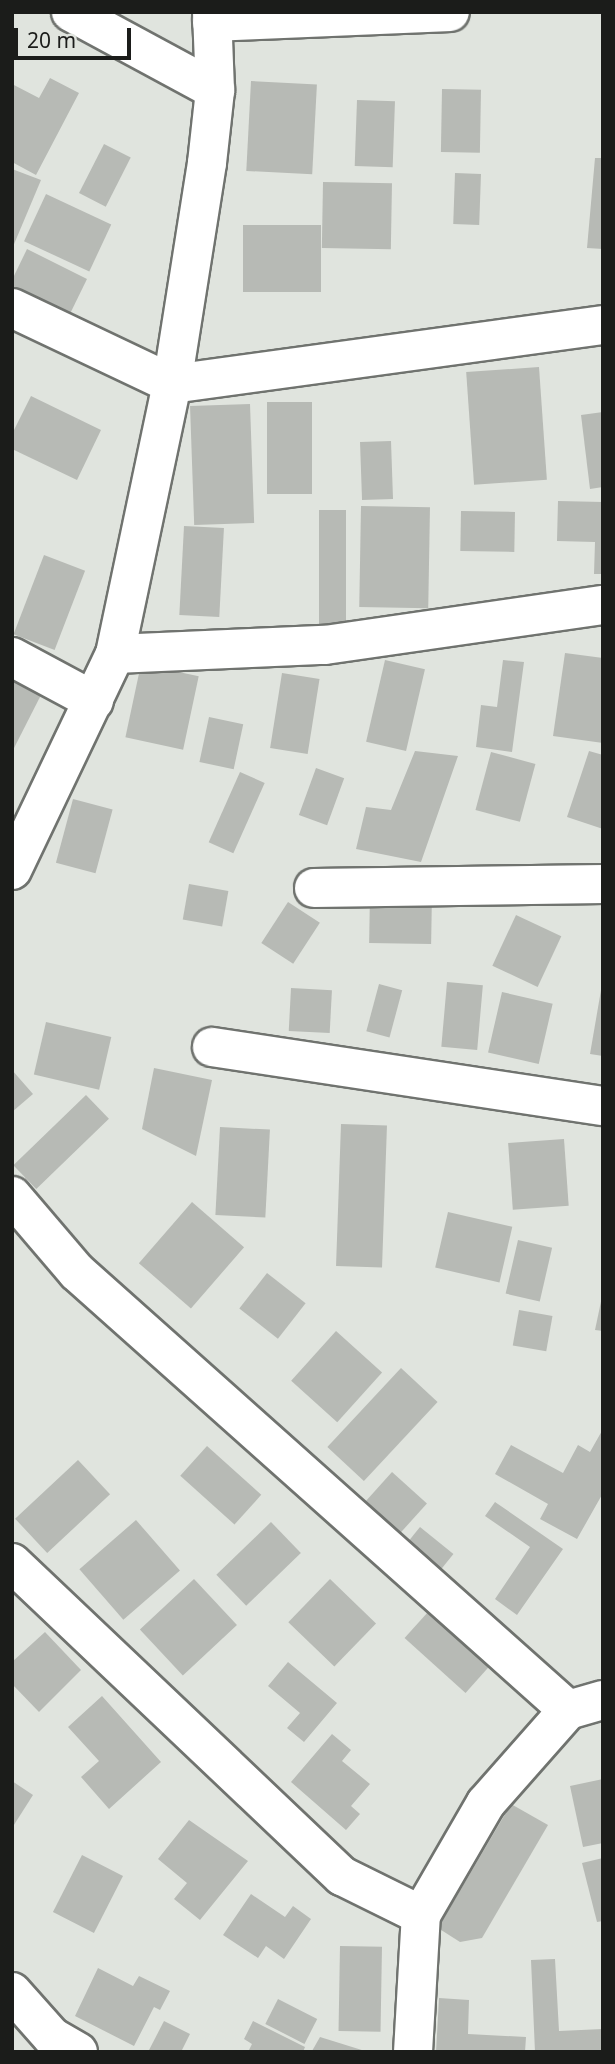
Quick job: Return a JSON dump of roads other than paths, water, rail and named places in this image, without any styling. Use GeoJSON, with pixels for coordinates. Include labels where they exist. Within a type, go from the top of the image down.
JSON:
{"type":"FeatureCollection","features":[{"type":"Feature","properties":{"kind":"street"},"geometry":{"type":"LineString","coordinates":[[71,12],[215,90]]}},
{"type":"Feature","properties":{"kind":"street"},"geometry":{"type":"LineString","coordinates":[[12,870],[115,653],[172,384],[215,90],[212,17],[450,12]]}},
{"type":"Feature","properties":{"kind":"street"},"geometry":{"type":"LineString","coordinates":[[12,308],[172,384],[603,325]]}},
{"type":"Feature","properties":{"kind":"street"},"geometry":{"type":"LineString","coordinates":[[115,653],[325,645],[603,605]]}},
{"type":"Feature","properties":{"kind":"street"},"geometry":{"type":"LineString","coordinates":[[12,657],[94,701]]}},
{"type":"Feature","properties":{"kind":"street"},"geometry":{"type":"LineString","coordinates":[[314,888],[603,884]]}},
{"type":"Feature","properties":{"kind":"street"},"geometry":{"type":"LineString","coordinates":[[212,1047],[603,1106]]}},
{"type":"Feature","properties":{"kind":"street"},"geometry":{"type":"LineString","coordinates":[[12,1196],[77,1272],[585,1705],[486,1803],[421,1914],[414,2052]]}},
{"type":"Feature","properties":{"kind":"street"},"geometry":{"type":"LineString","coordinates":[[12,1563],[342,1876],[421,1914]]}},
{"type":"Feature","properties":{"kind":"street"},"geometry":{"type":"LineString","coordinates":[[12,1992],[52,2037],[78,2052]]}}]}
